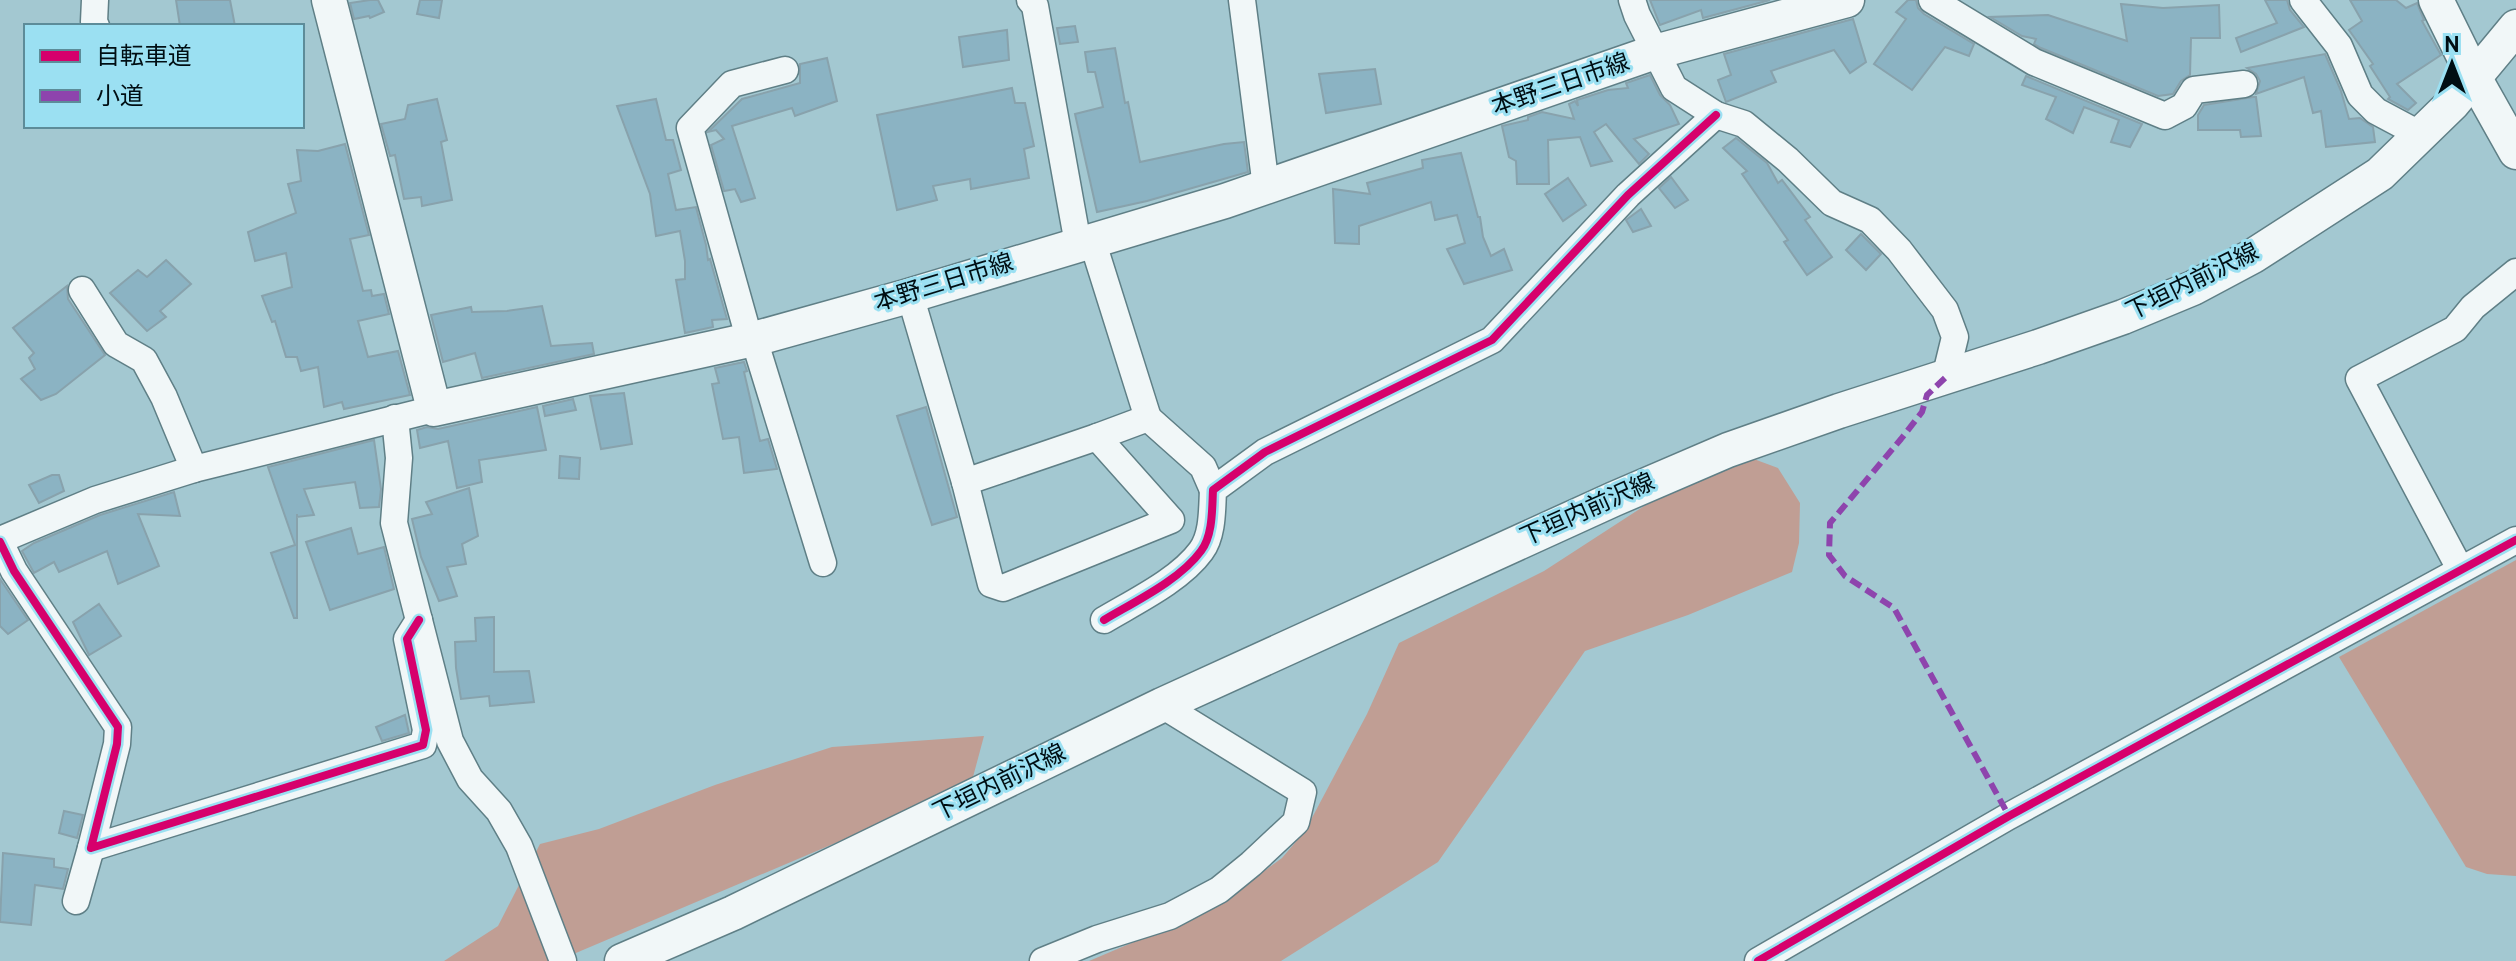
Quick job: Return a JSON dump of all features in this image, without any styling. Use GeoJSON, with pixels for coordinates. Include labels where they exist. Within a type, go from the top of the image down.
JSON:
{"type":"FeatureCollection","features":[{"type":"Feature","properties":{"kind":"main road"},"geometry":{"type":"LineString","coordinates":[[329,0],[434,409]]}},
{"type":"Feature","properties":{"kind":"main road","name":"本野三日市線"},"geometry":{"type":"LineString","coordinates":[[434,409],[754,339],[910,295],[1266,187],[1655,52],[1847,0]]}},
{"type":"Feature","properties":{"kind":"main road"},"geometry":{"type":"LineString","coordinates":[[2436,0],[2516,152]]}},
{"type":"Feature","properties":{"kind":"main road","name":"下垣内前沢線"},"geometry":{"type":"LineString","coordinates":[[622,961],[733,913],[1162,705],[1714,456],[2123,317],[2193,288],[2253,256],[2380,174],[2475,79],[2516,27]]}},
{"type":"Feature","properties":{"kind":"street"},"geometry":{"type":"LineString","coordinates":[[95,0],[95,24]]}},
{"type":"Feature","properties":{"kind":"street"},"geometry":{"type":"LineString","coordinates":[[1242,0],[1266,187]]}},
{"type":"Feature","properties":{"kind":"street"},"geometry":{"type":"LineString","coordinates":[[1632,0],[1674,88],[1716,115],[1744,124],[1788,160],[1832,203],[1870,220],[1899,250],[1945,310],[1955,337],[1945,378]]}},
{"type":"Feature","properties":{"kind":"street"},"geometry":{"type":"LineString","coordinates":[[1932,0],[2034,62],[2165,116],[2184,106],[2194,90],[2244,84]]}},
{"type":"Feature","properties":{"kind":"street"},"geometry":{"type":"LineString","coordinates":[[2303,0],[2339,46],[2360,95],[2376,111],[2421,135]]}},
{"type":"Feature","properties":{"kind":"street"},"geometry":{"type":"LineString","coordinates":[[1035,2],[1085,242],[1148,418],[1203,467],[1213,490],[1212,522],[1202,550],[1167,582],[1104,620]]}},
{"type":"Feature","properties":{"kind":"street"},"geometry":{"type":"LineString","coordinates":[[785,70],[732,84],[690,128],[746,327],[754,339],[823,563]]}},
{"type":"Feature","properties":{"kind":"street"},"geometry":{"type":"LineString","coordinates":[[1213,490],[1265,452],[1492,340],[1628,195],[1716,115]]}},
{"type":"Feature","properties":{"kind":"street"},"geometry":{"type":"LineString","coordinates":[[2460,569],[2359,379],[2455,329],[2473,307],[2516,272]]}},
{"type":"Feature","properties":{"kind":"street"},"geometry":{"type":"LineString","coordinates":[[82,290],[116,344],[144,360],[164,397],[194,469]]}},
{"type":"Feature","properties":{"kind":"street"},"geometry":{"type":"LineString","coordinates":[[910,295],[965,482],[991,584],[1003,588],[1171,520],[1097,437]]}},
{"type":"Feature","properties":{"kind":"street"},"geometry":{"type":"LineString","coordinates":[[76,901],[117,744],[118,727],[14,571],[0,541],[95,500],[194,469],[434,409]]}},
{"type":"Feature","properties":{"kind":"street"},"geometry":{"type":"LineString","coordinates":[[395,418],[399,458],[394,523],[450,741],[470,779],[499,811],[519,846],[563,961]]}},
{"type":"Feature","properties":{"kind":"street"},"geometry":{"type":"LineString","coordinates":[[965,482],[1148,418]]}},
{"type":"Feature","properties":{"kind":"street"},"geometry":{"type":"LineString","coordinates":[[1758,961],[2009,816],[2516,540]]}},
{"type":"Feature","properties":{"kind":"street"},"geometry":{"type":"LineString","coordinates":[[91,848],[423,745],[426,730],[407,639],[419,620]]}},
{"type":"Feature","properties":{"kind":"street"},"geometry":{"type":"LineString","coordinates":[[1043,961],[1097,939],[1170,916],[1219,890],[1296,822],[1303,792],[1162,705]]}},
{"type":"Feature","properties":{"kind":"shaded area"},"geometry":{"type":"Polygon","coordinates":[[[1743,455],[1778,468],[1800,503],[1799,543],[1792,572],[1688,615],[1585,651],[1438,862],[1281,961],[1089,961],[1214,908],[1282,858],[1305,831],[1367,714],[1399,643],[1544,571],[1655,499],[1743,455]]]}},
{"type":"Feature","properties":{"kind":"shaded area"},"geometry":{"type":"Polygon","coordinates":[[[2516,560],[2516,876],[2487,874],[2466,867],[2339,657],[2516,560]]]}},
{"type":"Feature","properties":{"kind":"shaded area"},"geometry":{"type":"Polygon","coordinates":[[[984,736],[973,777],[852,836],[557,961],[444,961],[498,926],[540,844],[599,829],[715,785],[832,747],[984,736]]]}},
{"type":"Feature","properties":{"kind":"building"},"geometry":{"type":"Polygon","coordinates":[[[176,0],[230,0],[235,24],[180,24],[176,0]]]}},
{"type":"Feature","properties":{"kind":"building"},"geometry":{"type":"Polygon","coordinates":[[[378,0],[384,12],[370,18],[354,19],[350,3],[378,0]]]}},
{"type":"Feature","properties":{"kind":"building"},"geometry":{"type":"Polygon","coordinates":[[[420,0],[442,0],[439,18],[417,14],[420,0]]]}},
{"type":"Feature","properties":{"kind":"building"},"geometry":{"type":"Polygon","coordinates":[[[1650,0],[1770,0],[1703,18],[1701,10],[1660,25],[1650,0]]]}},
{"type":"Feature","properties":{"kind":"building"},"geometry":{"type":"Polygon","coordinates":[[[1908,0],[1916,0],[1924,14],[1974,44],[1969,56],[1945,47],[1912,90],[1874,64],[1906,19],[1896,12],[1908,0]]]}},
{"type":"Feature","properties":{"kind":"building"},"geometry":{"type":"Polygon","coordinates":[[[2265,0],[2287,0],[2290,10],[2304,27],[2241,52],[2236,38],[2277,23],[2265,0]]]}},
{"type":"Feature","properties":{"kind":"building"},"geometry":{"type":"Polygon","coordinates":[[[2350,0],[2396,0],[2406,8],[2417,3],[2422,21],[2441,55],[2397,84],[2416,103],[2408,110],[2388,99],[2390,97],[2370,66],[2373,64],[2349,30],[2362,21],[2350,0]]]}},
{"type":"Feature","properties":{"kind":"building"},"geometry":{"type":"Polygon","coordinates":[[[2121,4],[2163,8],[2219,5],[2220,38],[2191,38],[2190,75],[2181,81],[2173,94],[2158,96],[2041,48],[2034,44],[2036,39],[2022,36],[1990,17],[2048,15],[2127,41],[2121,4]]]}},
{"type":"Feature","properties":{"kind":"building"},"geometry":{"type":"Polygon","coordinates":[[[1853,19],[1866,62],[1850,73],[1834,50],[1771,71],[1776,82],[1726,102],[1718,80],[1731,75],[1724,54],[1853,19]]]}},
{"type":"Feature","properties":{"kind":"building"},"geometry":{"type":"Polygon","coordinates":[[[1075,26],[1078,42],[1060,44],[1057,28],[1075,26]]]}},
{"type":"Feature","properties":{"kind":"building"},"geometry":{"type":"Polygon","coordinates":[[[1007,30],[1009,60],[963,67],[959,37],[1007,30]]]}},
{"type":"Feature","properties":{"kind":"building"},"geometry":{"type":"Polygon","coordinates":[[[1115,48],[1140,162],[1244,142],[1248,172],[1097,212],[1075,114],[1103,107],[1095,72],[1088,72],[1085,52],[1115,48]]]}},
{"type":"Feature","properties":{"kind":"building"},"geometry":{"type":"Polygon","coordinates":[[[2325,54],[2349,119],[2360,118],[2373,127],[2375,142],[2326,147],[2321,111],[2313,113],[2304,77],[2256,94],[2260,81],[2247,68],[2325,54]]]}},
{"type":"Feature","properties":{"kind":"building"},"geometry":{"type":"Polygon","coordinates":[[[827,58],[837,101],[795,116],[792,108],[732,126],[755,198],[741,202],[735,189],[724,191],[711,145],[724,139],[716,130],[708,132],[742,99],[800,83],[800,64],[827,58]]]}},
{"type":"Feature","properties":{"kind":"building"},"geometry":{"type":"Polygon","coordinates":[[[1375,69],[1381,104],[1326,113],[1319,74],[1375,69]]]}},
{"type":"Feature","properties":{"kind":"building"},"geometry":{"type":"Polygon","coordinates":[[[1650,75],[1679,124],[1634,139],[1649,154],[1639,164],[1606,124],[1594,132],[1612,161],[1591,166],[1580,137],[1548,140],[1549,184],[1517,184],[1516,161],[1509,157],[1502,126],[1528,120],[1528,117],[1542,112],[1574,119],[1569,104],[1575,101],[1578,106],[1577,100],[1608,90],[1628,88],[1626,83],[1650,75]]]}},
{"type":"Feature","properties":{"kind":"building"},"geometry":{"type":"Polygon","coordinates":[[[2026,76],[2142,124],[2130,147],[2111,142],[2119,120],[2084,107],[2073,133],[2046,119],[2056,97],[2022,85],[2026,76]]]}},
{"type":"Feature","properties":{"kind":"building"},"geometry":{"type":"Polygon","coordinates":[[[1012,88],[1015,103],[1025,103],[1034,146],[1024,149],[1029,178],[971,189],[970,179],[933,186],[937,200],[897,210],[877,115],[1012,88]]]}},
{"type":"Feature","properties":{"kind":"building"},"geometry":{"type":"Polygon","coordinates":[[[2256,97],[2261,136],[2241,137],[2240,130],[2198,130],[2198,115],[2204,105],[2256,97]]]}},
{"type":"Feature","properties":{"kind":"building"},"geometry":{"type":"Polygon","coordinates":[[[437,99],[447,140],[441,142],[452,200],[422,206],[421,197],[404,199],[395,155],[390,156],[381,124],[405,119],[408,105],[437,99]]]}},
{"type":"Feature","properties":{"kind":"building"},"geometry":{"type":"Polygon","coordinates":[[[656,99],[666,140],[673,140],[681,170],[668,174],[676,210],[696,207],[708,260],[727,319],[712,320],[713,327],[685,333],[676,280],[685,279],[680,231],[656,236],[650,194],[617,106],[656,99]]]}},
{"type":"Feature","properties":{"kind":"building"},"geometry":{"type":"Polygon","coordinates":[[[1736,138],[1767,163],[1778,183],[1782,180],[1810,217],[1805,220],[1832,257],[1807,275],[1784,242],[1788,240],[1742,174],[1747,171],[1723,148],[1736,138]]]}},
{"type":"Feature","properties":{"kind":"building"},"geometry":{"type":"Polygon","coordinates":[[[345,144],[369,235],[350,239],[363,291],[371,290],[372,296],[384,294],[389,314],[358,321],[368,357],[398,351],[410,395],[344,409],[342,402],[324,407],[318,367],[301,371],[297,357],[286,357],[275,321],[272,322],[262,296],[292,287],[286,253],[255,261],[248,232],[296,213],[288,184],[301,181],[297,150],[318,151],[345,144]]]}},
{"type":"Feature","properties":{"kind":"building"},"geometry":{"type":"Polygon","coordinates":[[[1461,153],[1491,256],[1504,249],[1512,270],[1464,284],[1447,249],[1465,243],[1457,215],[1435,220],[1431,202],[1359,226],[1359,244],[1335,243],[1333,189],[1370,194],[1367,183],[1423,168],[1422,160],[1461,153]]]}},
{"type":"Feature","properties":{"kind":"building"},"geometry":{"type":"Polygon","coordinates":[[[1671,177],[1688,200],[1675,208],[1659,188],[1671,177]]]}},
{"type":"Feature","properties":{"kind":"building"},"geometry":{"type":"Polygon","coordinates":[[[1568,178],[1586,205],[1563,221],[1545,194],[1568,178]]]}},
{"type":"Feature","properties":{"kind":"building"},"geometry":{"type":"Polygon","coordinates":[[[1641,209],[1651,226],[1633,232],[1626,220],[1641,209]]]}},
{"type":"Feature","properties":{"kind":"building"},"geometry":{"type":"Polygon","coordinates":[[[1861,234],[1881,254],[1866,270],[1846,250],[1861,234]]]}},
{"type":"Feature","properties":{"kind":"building"},"geometry":{"type":"Polygon","coordinates":[[[166,260],[191,284],[160,311],[166,317],[147,331],[110,293],[138,270],[147,277],[166,260]]]}},
{"type":"Feature","properties":{"kind":"building"},"geometry":{"type":"Polygon","coordinates":[[[67,286],[68,299],[105,355],[56,394],[41,400],[21,379],[35,369],[29,358],[34,353],[13,328],[67,286]]]}},
{"type":"Feature","properties":{"kind":"building"},"geometry":{"type":"Polygon","coordinates":[[[542,306],[551,346],[592,343],[594,354],[482,378],[475,353],[443,362],[431,315],[471,307],[472,312],[542,306]]]}},
{"type":"Feature","properties":{"kind":"building"},"geometry":{"type":"Polygon","coordinates":[[[744,362],[760,441],[768,439],[777,469],[744,473],[739,437],[723,439],[712,384],[719,383],[715,368],[744,362]]]}},
{"type":"Feature","properties":{"kind":"building"},"geometry":{"type":"Polygon","coordinates":[[[624,393],[632,444],[601,449],[590,396],[624,393]]]}},
{"type":"Feature","properties":{"kind":"building"},"geometry":{"type":"Polygon","coordinates":[[[573,399],[576,410],[545,416],[543,406],[573,399]]]}},
{"type":"Feature","properties":{"kind":"building"},"geometry":{"type":"Polygon","coordinates":[[[537,407],[546,450],[479,460],[482,482],[457,488],[448,441],[420,448],[417,430],[427,427],[438,429],[537,407]]]}},
{"type":"Feature","properties":{"kind":"building"},"geometry":{"type":"Polygon","coordinates":[[[926,407],[957,517],[932,525],[897,416],[926,407]]]}},
{"type":"Feature","properties":{"kind":"building"},"geometry":{"type":"Polygon","coordinates":[[[374,440],[381,489],[379,507],[360,508],[355,482],[304,489],[314,515],[297,517],[297,618],[294,618],[271,553],[295,545],[268,467],[374,440]]]}},
{"type":"Feature","properties":{"kind":"building"},"geometry":{"type":"Polygon","coordinates":[[[560,456],[580,458],[579,479],[559,478],[560,456]]]}},
{"type":"Feature","properties":{"kind":"building"},"geometry":{"type":"Polygon","coordinates":[[[59,475],[64,491],[39,503],[29,485],[59,475]]]}},
{"type":"Feature","properties":{"kind":"building"},"geometry":{"type":"Polygon","coordinates":[[[469,488],[478,536],[462,544],[466,564],[447,567],[457,596],[439,601],[421,557],[412,519],[432,514],[426,502],[469,488]]]}},
{"type":"Feature","properties":{"kind":"building"},"geometry":{"type":"Polygon","coordinates":[[[174,492],[180,516],[138,514],[159,566],[118,584],[107,551],[59,572],[54,562],[34,573],[22,551],[100,515],[174,492]]]}},
{"type":"Feature","properties":{"kind":"building"},"geometry":{"type":"Polygon","coordinates":[[[351,528],[358,554],[384,547],[394,589],[330,610],[306,542],[351,528]]]}},
{"type":"Feature","properties":{"kind":"building"},"geometry":{"type":"Polygon","coordinates":[[[0,579],[28,620],[8,634],[0,626],[0,579]]]}},
{"type":"Feature","properties":{"kind":"building"},"geometry":{"type":"Polygon","coordinates":[[[99,604],[121,636],[89,655],[73,622],[99,604]]]}},
{"type":"Feature","properties":{"kind":"building"},"geometry":{"type":"Polygon","coordinates":[[[494,617],[494,672],[529,671],[534,702],[490,706],[489,696],[461,699],[455,642],[476,641],[475,618],[494,617]]]}},
{"type":"Feature","properties":{"kind":"building"},"geometry":{"type":"Polygon","coordinates":[[[405,715],[409,733],[382,741],[376,727],[405,715]]]}},
{"type":"Feature","properties":{"kind":"building"},"geometry":{"type":"Polygon","coordinates":[[[64,811],[83,815],[77,838],[59,833],[64,811]]]}},
{"type":"Feature","properties":{"kind":"building"},"geometry":{"type":"Polygon","coordinates":[[[3,853],[54,859],[54,867],[68,869],[63,889],[35,885],[31,925],[0,922],[3,853]]]}},
{"type":"Feature","properties":{"kind":"marked path"},"geometry":{"type":"LineString","coordinates":[[1945,378],[1927,395],[1922,412],[1830,523],[1829,555],[1845,576],[1894,608],[2009,816]]}},
{"type":"Feature","properties":{"kind":"cycle path"},"geometry":{"type":"LineString","coordinates":[[1104,620],[1156,590],[1192,562],[1208,537],[1213,490],[1265,452],[1492,340],[1628,195],[1716,115]]}},
{"type":"Feature","properties":{"kind":"cycle path"},"geometry":{"type":"LineString","coordinates":[[1758,961],[2009,816],[2516,540]]}},
{"type":"Feature","properties":{"kind":"cycle path"},"geometry":{"type":"LineString","coordinates":[[0,542],[14,571],[118,727],[117,744],[91,848],[423,745],[426,730],[407,639],[419,620]]}}]}
